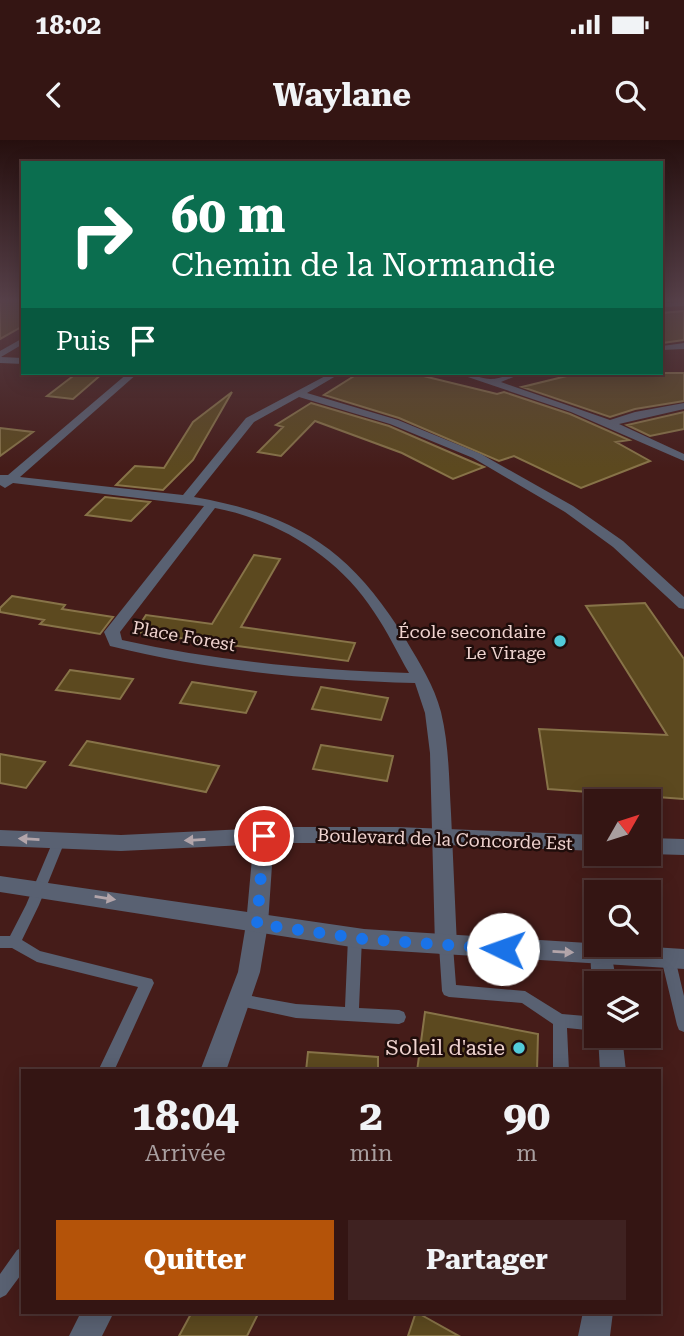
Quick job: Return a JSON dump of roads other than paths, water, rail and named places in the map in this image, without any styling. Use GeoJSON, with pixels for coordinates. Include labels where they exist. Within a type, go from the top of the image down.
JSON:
{"type":"FeatureCollection","features":[{"type":"Feature","properties":{"kind":"street"},"geometry":{"type":"LineString","coordinates":[[0,357],[21,361]]}},
{"type":"Feature","properties":{"kind":"street"},"geometry":{"type":"LineString","coordinates":[[0,488],[6,478],[131,375]]}},
{"type":"Feature","properties":{"kind":"street"},"geometry":{"type":"LineString","coordinates":[[187,499],[250,420],[333,375]]}},
{"type":"Feature","properties":{"kind":"street"},"geometry":{"type":"LineString","coordinates":[[468,375],[559,403],[611,423],[684,458]]}},
{"type":"Feature","properties":{"kind":"street"},"geometry":{"type":"LineString","coordinates":[[491,382],[513,375]]}},
{"type":"Feature","properties":{"kind":"street"},"geometry":{"type":"LineString","coordinates":[[299,394],[394,422],[477,457],[569,509],[618,544],[684,605]]}},
{"type":"Feature","properties":{"kind":"street"},"geometry":{"type":"LineString","coordinates":[[611,423],[635,415],[684,406]]}},
{"type":"Feature","properties":{"kind":"street"},"geometry":{"type":"LineString","coordinates":[[6,478],[187,499],[269,519],[320,547],[346,569],[379,608],[420,678],[429,699],[438,737],[446,946]]}},
{"type":"Feature","properties":{"kind":"street","name":"Place Forest"},"geometry":{"type":"LineString","coordinates":[[212,504],[112,632],[115,643],[164,655],[286,671],[420,678]]}},
{"type":"Feature","properties":{"kind":"street"},"geometry":{"type":"LineString","coordinates":[[214,1069],[249,972],[257,924],[264,836]]}},
{"type":"Feature","properties":{"kind":"street","name":"Boulevard de la Concorde Est"},"geometry":{"type":"LineString","coordinates":[[0,838],[146,842],[264,836],[442,836],[584,842]]}},
{"type":"Feature","properties":{"kind":"street"},"geometry":{"type":"LineString","coordinates":[[662,846],[684,847]]}},
{"type":"Feature","properties":{"kind":"street"},"geometry":{"type":"LineString","coordinates":[[0,884],[355,938],[584,953]]}},
{"type":"Feature","properties":{"kind":"street"},"geometry":{"type":"LineString","coordinates":[[658,957],[676,958]]}},
{"type":"Feature","properties":{"kind":"street"},"geometry":{"type":"LineString","coordinates":[[611,1048],[613,1069]]}},
{"type":"Feature","properties":{"kind":"street"},"geometry":{"type":"LineString","coordinates":[[85,1336],[98,1314]]}},
{"type":"Feature","properties":{"kind":"street"},"geometry":{"type":"LineString","coordinates":[[594,1336],[598,1314]]}},
{"type":"Feature","properties":{"kind":"lane"},"geometry":{"type":"LineString","coordinates":[[59,841],[38,889],[32,911],[7,942],[37,956],[147,983],[107,1069]]}},
{"type":"Feature","properties":{"kind":"lane"},"geometry":{"type":"LineString","coordinates":[[352,1014],[355,938]]}},
{"type":"Feature","properties":{"kind":"lane"},"geometry":{"type":"LineString","coordinates":[[446,946],[449,991],[525,997],[560,1021],[584,1023]]}},
{"type":"Feature","properties":{"kind":"lane"},"geometry":{"type":"LineString","coordinates":[[676,958],[684,1025]]}},
{"type":"Feature","properties":{"kind":"lane"},"geometry":{"type":"LineString","coordinates":[[240,1000],[296,1011],[399,1017]]}},
{"type":"Feature","properties":{"kind":"lane"},"geometry":{"type":"LineString","coordinates":[[560,1021],[562,1069]]}},
{"type":"Feature","properties":{"kind":"lane"},"geometry":{"type":"LineString","coordinates":[[0,1289],[21,1259]]}},
{"type":"Feature","properties":{"kind":"place","name":"École secondaire Le Virage"},"geometry":{"type":"Point","coordinates":[560,641]}},
{"type":"Feature","properties":{"kind":"place","name":"Soleil d'asie"},"geometry":{"type":"Point","coordinates":[519,1048]}}]}
